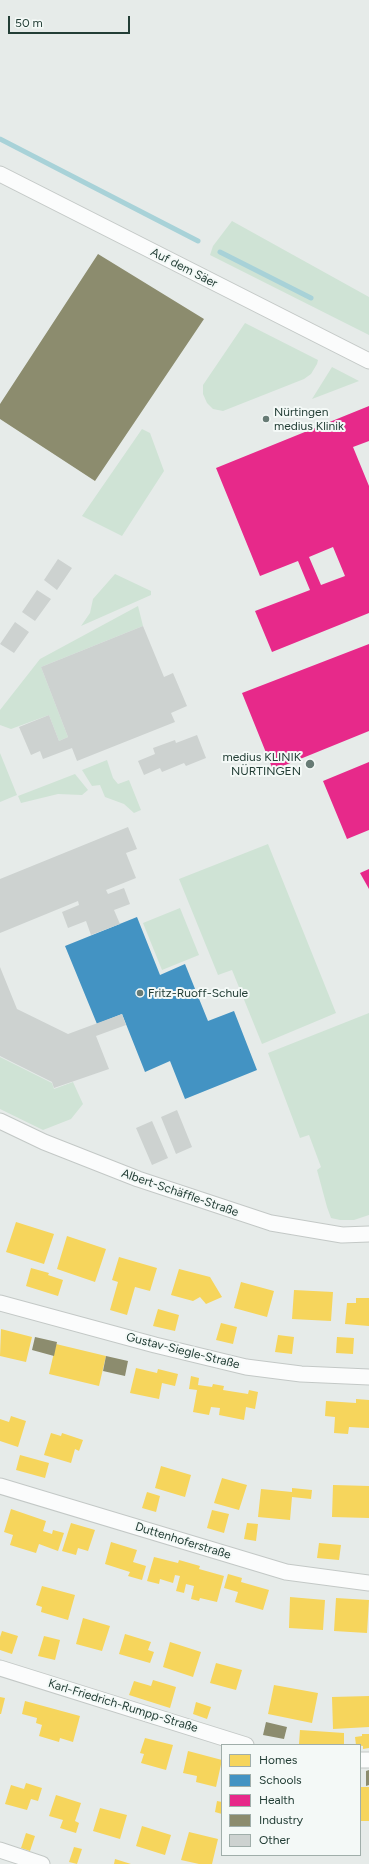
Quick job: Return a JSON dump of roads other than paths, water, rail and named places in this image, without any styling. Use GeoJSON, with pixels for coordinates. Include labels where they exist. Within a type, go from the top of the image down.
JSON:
{"type":"FeatureCollection","features":[{"type":"Feature","properties":{"kind":"street","name":"Auf dem Säer"},"geometry":{"type":"LineString","coordinates":[[0,174],[369,362]]}},
{"type":"Feature","properties":{"kind":"street","name":"Albert-Schäffle-Straße"},"geometry":{"type":"LineString","coordinates":[[0,1121],[44,1142],[138,1179],[271,1223],[342,1235],[369,1234]]}},
{"type":"Feature","properties":{"kind":"street","name":"Gustav-Siegle-Straße"},"geometry":{"type":"LineString","coordinates":[[0,1303],[155,1345],[246,1367],[301,1374],[369,1378]]}},
{"type":"Feature","properties":{"kind":"street","name":"Duttenhoferstraße"},"geometry":{"type":"LineString","coordinates":[[0,1486],[286,1572],[369,1583]]}},
{"type":"Feature","properties":{"kind":"street","name":"Karl-Friedrich-Rumpp-Straße"},"geometry":{"type":"LineString","coordinates":[[0,1668],[243,1744]]}},
{"type":"Feature","properties":{"kind":"street"},"geometry":{"type":"LineString","coordinates":[[0,1850],[42,1864]]}},
{"type":"Feature","properties":{"kind":"waterway"},"geometry":{"type":"LineString","coordinates":[[0,139],[198,241]]}},
{"type":"Feature","properties":{"kind":"waterway"},"geometry":{"type":"LineString","coordinates":[[220,252],[311,298]]}},
{"type":"Feature","properties":{"kind":"place","name":"Nürtingen medius Klinik"},"geometry":{"type":"Point","coordinates":[266,419]}},
{"type":"Feature","properties":{"kind":"place","name":"medius KLINIK NÜRTINGEN"},"geometry":{"type":"Point","coordinates":[310,764]}},
{"type":"Feature","properties":{"kind":"place","name":"Fritz-Ruoff-Schule"},"geometry":{"type":"Point","coordinates":[140,993]}}]}
